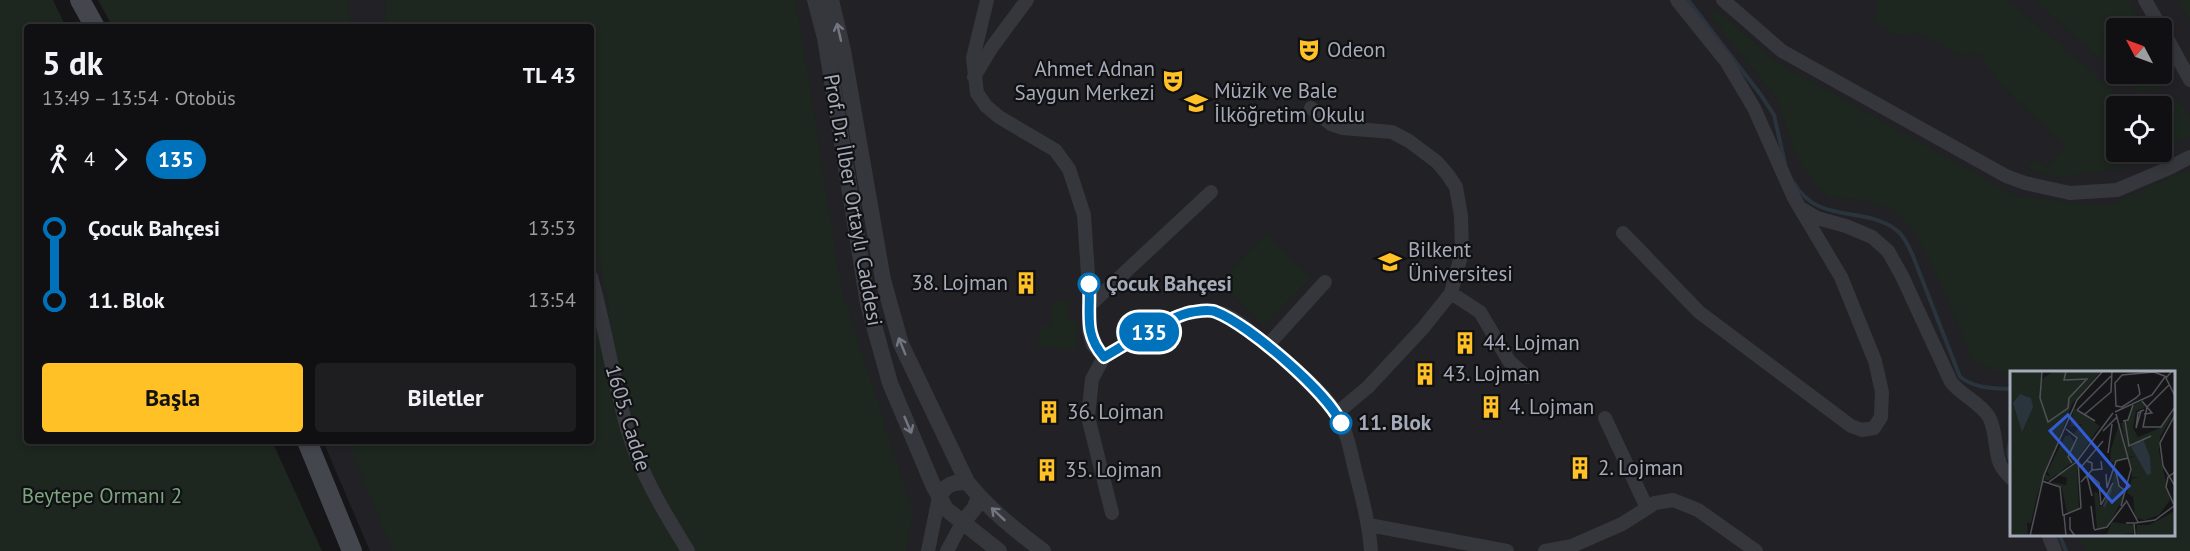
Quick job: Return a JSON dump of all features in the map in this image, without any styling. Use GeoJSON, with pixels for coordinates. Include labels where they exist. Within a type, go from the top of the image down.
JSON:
{"type":"FeatureCollection","features":[{"type":"Feature","properties":{"kind":"main road"},"geometry":{"type":"LineString","coordinates":[[80,0],[93,24]]}},
{"type":"Feature","properties":{"kind":"main road"},"geometry":{"type":"LineString","coordinates":[[308,444],[352,551]]}},
{"type":"Feature","properties":{"kind":"street","name":"Prof. Dr. İlber Ortaylı Caddesi"},"geometry":{"type":"LineString","coordinates":[[815,0],[825,38],[868,304],[890,383],[946,509],[999,551]]}},
{"type":"Feature","properties":{"kind":"street","name":"Prof. Dr. İlber Ortaylı Caddesi"},"geometry":{"type":"LineString","coordinates":[[831,0],[843,50],[883,280],[901,344],[967,482],[979,497],[1014,529],[1043,551]]}},
{"type":"Feature","properties":{"kind":"street"},"geometry":{"type":"LineString","coordinates":[[987,0],[973,58],[977,93],[986,106],[999,117],[1055,150],[1069,169],[1084,215],[1090,305],[1089,331],[1094,345],[1104,357]]}},
{"type":"Feature","properties":{"kind":"street"},"geometry":{"type":"LineString","coordinates":[[974,78],[992,47],[1027,0]]}},
{"type":"Feature","properties":{"kind":"street"},"geometry":{"type":"LineString","coordinates":[[1623,233],[1699,312],[1721,330],[1851,426],[1862,430],[1874,428],[1881,417],[1882,392],[1875,361],[1841,277],[1800,208],[1754,108],[1731,70],[1677,0]]}},
{"type":"Feature","properties":{"kind":"street"},"geometry":{"type":"LineString","coordinates":[[1723,0],[1782,51],[2006,176],[2025,183],[2070,193],[2117,190],[2190,157]]}},
{"type":"Feature","properties":{"kind":"street"},"geometry":{"type":"LineString","coordinates":[[2145,0],[2155,18]]}},
{"type":"Feature","properties":{"kind":"street"},"geometry":{"type":"LineString","coordinates":[[2172,48],[2190,80]]}},
{"type":"Feature","properties":{"kind":"street"},"geometry":{"type":"LineString","coordinates":[[1311,108],[1331,124],[1343,128],[1392,132],[1437,162],[1456,187],[1461,234],[1462,252],[1451,293],[1423,328],[1368,387],[1337,413]]}},
{"type":"Feature","properties":{"kind":"street"},"geometry":{"type":"LineString","coordinates":[[1090,305],[1211,192]]}},
{"type":"Feature","properties":{"kind":"street"},"geometry":{"type":"LineString","coordinates":[[1800,208],[1817,218],[1846,226],[1872,237],[1888,251],[1951,382],[1959,392],[1976,403],[1988,416],[1995,430],[2000,464],[2010,476]]}},
{"type":"Feature","properties":{"kind":"street"},"geometry":{"type":"LineString","coordinates":[[1267,346],[1325,282]]}},
{"type":"Feature","properties":{"kind":"street","name":"1605. Cadde"},"geometry":{"type":"LineString","coordinates":[[594,289],[628,430],[651,488],[688,551]]}},
{"type":"Feature","properties":{"kind":"street"},"geometry":{"type":"LineString","coordinates":[[1451,293],[1480,312],[1509,361],[1527,377]]}},
{"type":"Feature","properties":{"kind":"street"},"geometry":{"type":"LineString","coordinates":[[1112,513],[1088,417],[1092,379],[1104,357],[1163,324],[1191,312],[1213,310],[1235,320],[1267,346],[1320,393],[1337,413],[1346,432],[1369,525],[1371,551]]}},
{"type":"Feature","properties":{"kind":"street"},"geometry":{"type":"LineString","coordinates":[[1605,417],[1647,508]]}},
{"type":"Feature","properties":{"kind":"street"},"geometry":{"type":"LineString","coordinates":[[928,551],[939,497],[945,487],[955,482],[967,482]]}},
{"type":"Feature","properties":{"kind":"street"},"geometry":{"type":"LineString","coordinates":[[947,551],[962,523],[974,509],[979,497]]}},
{"type":"Feature","properties":{"kind":"street"},"geometry":{"type":"LineString","coordinates":[[1545,551],[1572,546],[1604,533],[1654,503],[1673,500],[1698,510],[1756,551]]}},
{"type":"Feature","properties":{"kind":"street"},"geometry":{"type":"LineString","coordinates":[[1369,525],[1507,551]]}},
{"type":"Feature","properties":{"kind":"street"},"geometry":{"type":"LineString","coordinates":[[2049,536],[2055,551]]}},
{"type":"Feature","properties":{"kind":"shaded area","name":"Bilkent Üniversitesi"},"geometry":{"type":"Polygon","coordinates":[[[98,0],[2190,0],[2190,551],[370,551],[324,444],[594,444],[594,24],[111,24],[98,0]]]}},
{"type":"Feature","properties":{"kind":"green space","name":"Beytepe Ormanı 2"},"geometry":{"type":"Polygon","coordinates":[[[0,0],[53,0],[65,24],[24,24],[24,444],[273,444],[322,551],[0,551],[0,0]]]}},
{"type":"Feature","properties":{"kind":"green space"},"geometry":{"type":"Polygon","coordinates":[[[98,0],[348,0],[352,24],[111,24],[98,0]]]}},
{"type":"Feature","properties":{"kind":"green space"},"geometry":{"type":"Polygon","coordinates":[[[386,0],[796,0],[842,289],[913,512],[906,551],[392,551],[348,444],[594,444],[594,303],[610,311],[594,241],[594,24],[385,24],[386,0]]]}},
{"type":"Feature","properties":{"kind":"green space"},"geometry":{"type":"Polygon","coordinates":[[[1877,0],[2008,0],[2120,96],[2106,96],[2106,162],[2132,162],[2116,169],[2056,178],[2026,168],[2034,158],[2047,168],[2065,146],[1997,81],[1979,53],[1958,56],[1921,33],[1895,36],[1874,21],[1877,0]]]}},
{"type":"Feature","properties":{"kind":"green space"},"geometry":{"type":"Polygon","coordinates":[[[2034,0],[2129,0],[2139,18],[2106,18],[2106,64],[2034,0]]]}},
{"type":"Feature","properties":{"kind":"green space"},"geometry":{"type":"Polygon","coordinates":[[[2177,0],[2190,0],[2190,22],[2177,0]]]}},
{"type":"Feature","properties":{"kind":"green space"},"geometry":{"type":"Polygon","coordinates":[[[1717,10],[1777,62],[2016,196],[2106,206],[2190,168],[2190,551],[2085,551],[2077,536],[2175,536],[2175,371],[2010,371],[2010,376],[1973,362],[1940,282],[1915,232],[1893,210],[1860,200],[1829,197],[1812,181],[1795,154],[1777,99],[1710,16],[1717,10]]]}},
{"type":"Feature","properties":{"kind":"green space"},"geometry":{"type":"Polygon","coordinates":[[[2129,84],[2165,84],[2155,90],[2137,91],[2129,84]]]}},
{"type":"Feature","properties":{"kind":"green space"},"geometry":{"type":"Polygon","coordinates":[[[2179,100],[2190,118],[2190,136],[2172,144],[2172,105],[2179,100]]]}},
{"type":"Feature","properties":{"kind":"green space"},"geometry":{"type":"Polygon","coordinates":[[[1266,234],[1311,278],[1264,326],[1219,282],[1266,234]]]}},
{"type":"Feature","properties":{"kind":"green space"},"geometry":{"type":"Polygon","coordinates":[[[1053,299],[1069,300],[1068,320],[1077,320],[1076,349],[1038,348],[1039,326],[1051,326],[1053,299]]]}},
{"type":"Feature","properties":{"kind":"waterway"},"geometry":{"type":"LineString","coordinates":[[1688,0],[1774,115],[1785,163]]}},
{"type":"Feature","properties":{"kind":"waterway"},"geometry":{"type":"LineString","coordinates":[[1794,183],[1804,196],[1815,204],[1828,210],[1882,222],[1898,231],[1913,256],[1960,377],[1977,385],[2010,390]]}},
{"type":"Feature","properties":{"kind":"waterway"},"geometry":{"type":"LineString","coordinates":[[2010,442],[2008,450],[2010,459]]}},
{"type":"Feature","properties":{"kind":"waterway"},"geometry":{"type":"LineString","coordinates":[[2060,536],[2066,551]]}},
{"type":"Feature","properties":{"kind":"bus line","name":"135"},"geometry":{"type":"LineString","coordinates":[[1089,284],[1089,331],[1094,345],[1104,357],[1163,324],[1191,312],[1213,310],[1235,320],[1267,346],[1320,393],[1337,413],[1341,423]]}},
{"type":"Feature","properties":{"kind":"place","name":"Odeon"},"geometry":{"type":"Point","coordinates":[1309,50]}},
{"type":"Feature","properties":{"kind":"place","name":"Ahmet Adnan Saygun Merkezi"},"geometry":{"type":"Point","coordinates":[1173,81]}},
{"type":"Feature","properties":{"kind":"place","name":"Müzik ve Bale İlköğretim Okulu"},"geometry":{"type":"Point","coordinates":[1196,103]}},
{"type":"Feature","properties":{"kind":"place","name":"Bilkent Üniversitesi"},"geometry":{"type":"Point","coordinates":[1390,262]}},
{"type":"Feature","properties":{"kind":"place","name":"38. Lojman"},"geometry":{"type":"Point","coordinates":[1026,283]}},
{"type":"Feature","properties":{"kind":"place","name":"Çocuk Bahçesi"},"geometry":{"type":"Point","coordinates":[1089,284]}},
{"type":"Feature","properties":{"kind":"place","name":"44. Lojman"},"geometry":{"type":"Point","coordinates":[1465,343]}},
{"type":"Feature","properties":{"kind":"place","name":"43. Lojman"},"geometry":{"type":"Point","coordinates":[1425,374]}},
{"type":"Feature","properties":{"kind":"place","name":"4. Lojman"},"geometry":{"type":"Point","coordinates":[1491,407]}},
{"type":"Feature","properties":{"kind":"place","name":"36. Lojman"},"geometry":{"type":"Point","coordinates":[1049,412]}},
{"type":"Feature","properties":{"kind":"place","name":"11. Blok"},"geometry":{"type":"Point","coordinates":[1341,423]}},
{"type":"Feature","properties":{"kind":"place","name":"2. Lojman"},"geometry":{"type":"Point","coordinates":[1580,468]}},
{"type":"Feature","properties":{"kind":"place","name":"35. Lojman"},"geometry":{"type":"Point","coordinates":[1047,470]}}]}
